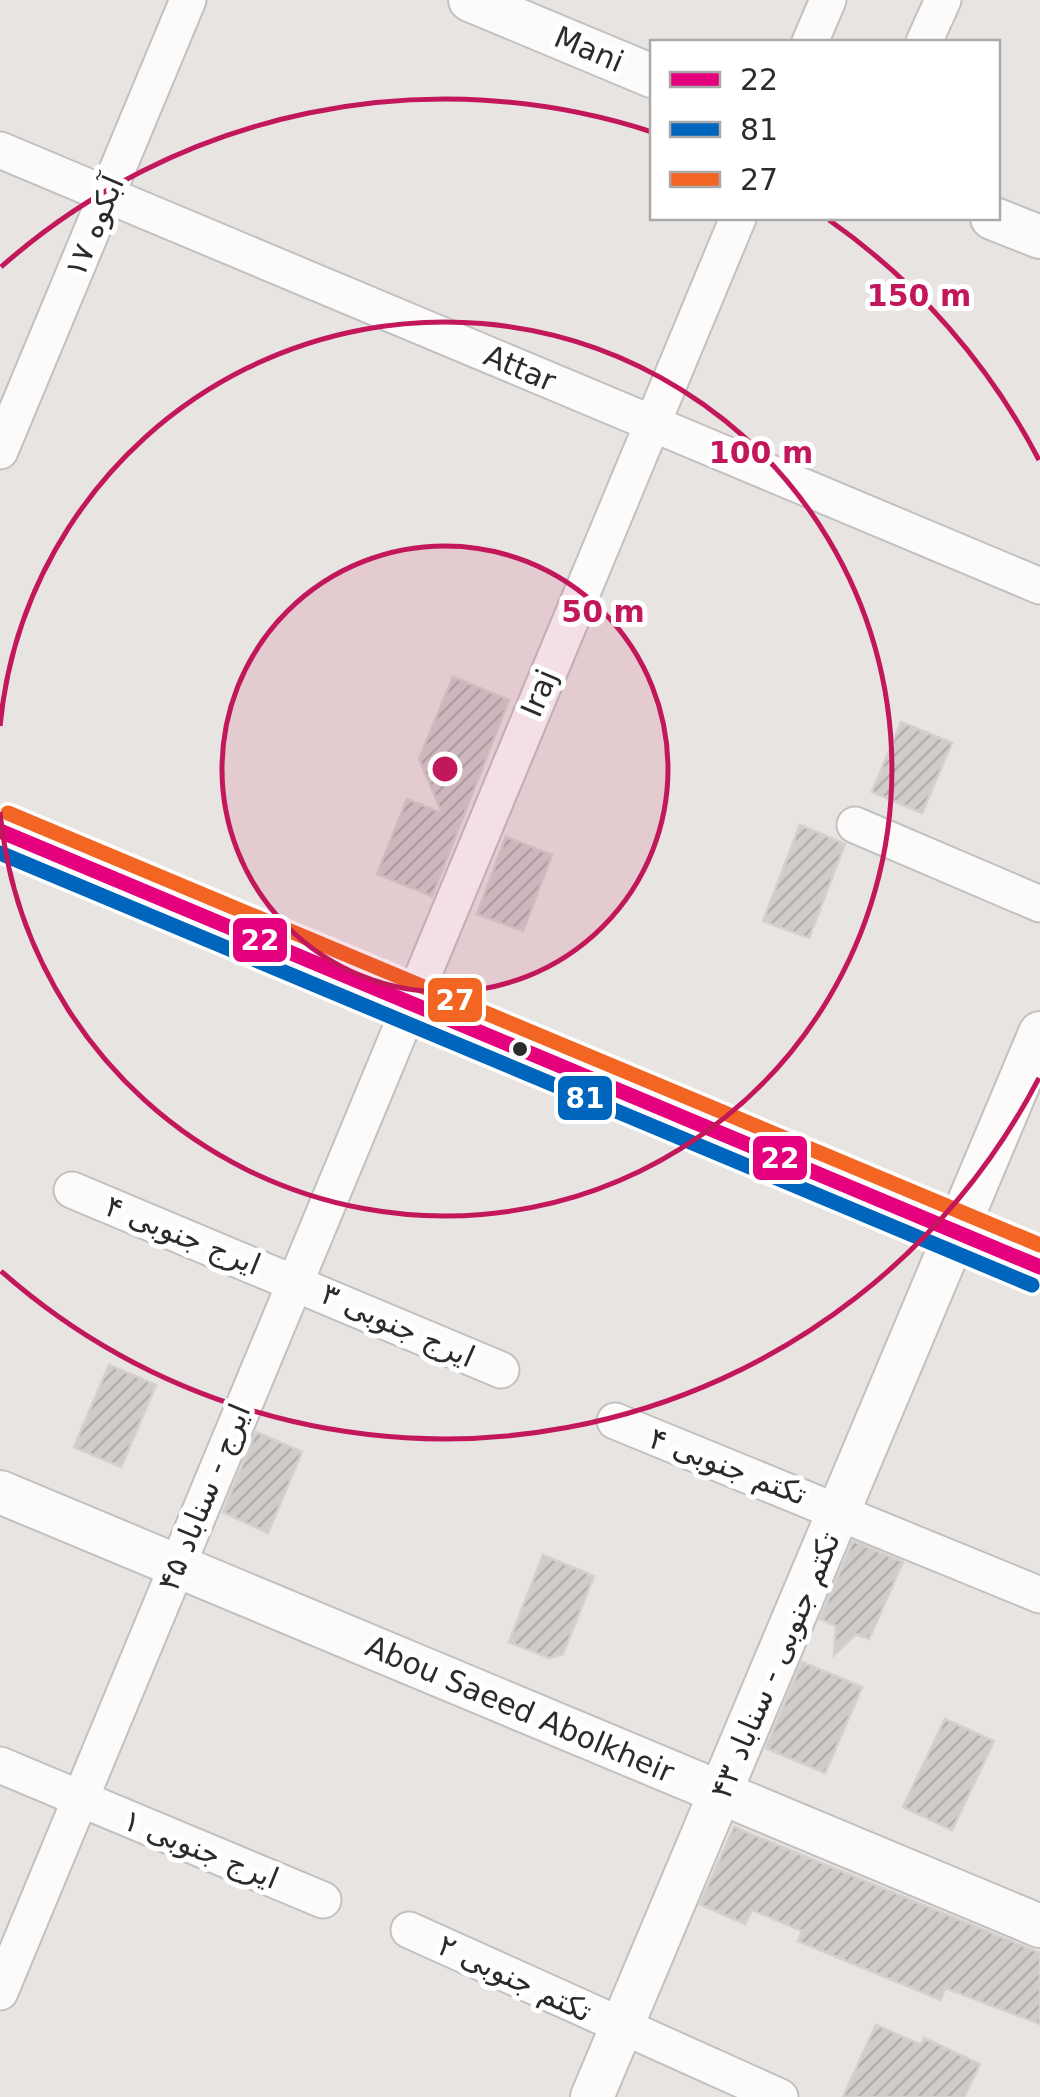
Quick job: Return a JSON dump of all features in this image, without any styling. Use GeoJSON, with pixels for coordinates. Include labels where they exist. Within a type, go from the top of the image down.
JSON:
{"type":"FeatureCollection","features":[{"type":"Feature","properties":{"kind":"main road"},"geometry":{"type":"LineString","coordinates":[[0,831],[1040,1267]]}},
{"type":"Feature","properties":{"kind":"street","name":"آبکوه ۱۷"},"geometry":{"type":"LineString","coordinates":[[0,452],[188,0]]}},
{"type":"Feature","properties":{"kind":"street"},"geometry":{"type":"LineString","coordinates":[[811,40],[828,0]]}},
{"type":"Feature","properties":{"kind":"street"},"geometry":{"type":"LineString","coordinates":[[925,40],[943,0]]}},
{"type":"Feature","properties":{"kind":"street","name":"Mani"},"geometry":{"type":"LineString","coordinates":[[484,3],[650,75]]}},
{"type":"Feature","properties":{"kind":"street","name":"Attar"},"geometry":{"type":"LineString","coordinates":[[0,150],[1040,586]]}},
{"type":"Feature","properties":{"kind":"street","name":"Iraj"},"geometry":{"type":"LineString","coordinates":[[409,1003],[737,220]]}},
{"type":"Feature","properties":{"kind":"street"},"geometry":{"type":"LineString","coordinates":[[997,220],[1040,237]]}},
{"type":"Feature","properties":{"kind":"street"},"geometry":{"type":"LineString","coordinates":[[855,825],[1040,904]]}},
{"type":"Feature","properties":{"kind":"street","name":"ایرج - سناباد ۴۵"},"geometry":{"type":"LineString","coordinates":[[0,1992],[409,1003]]}},
{"type":"Feature","properties":{"kind":"street","name":"تکتم جنوبی - سناباد ۴۳"},"geometry":{"type":"LineString","coordinates":[[592,2097],[1040,1033]]}},
{"type":"Feature","properties":{"kind":"street","name":"ایرج جنوبی ۴"},"geometry":{"type":"LineString","coordinates":[[72,1190],[294,1280]]}},
{"type":"Feature","properties":{"kind":"street","name":"ایرج جنوبی ۳"},"geometry":{"type":"LineString","coordinates":[[294,1280],[502,1370]]}},
{"type":"Feature","properties":{"kind":"street","name":"تکتم جنوبی ۴"},"geometry":{"type":"LineString","coordinates":[[616,1422],[841,1510],[1040,1595]]}},
{"type":"Feature","properties":{"kind":"street","name":"Abou Saeed Abolkheir"},"geometry":{"type":"LineString","coordinates":[[0,1492],[1040,1926]]}},
{"type":"Feature","properties":{"kind":"street","name":"ایرج جنوبی ۱"},"geometry":{"type":"LineString","coordinates":[[0,1765],[323,1900]]}},
{"type":"Feature","properties":{"kind":"street","name":"تکتم جنوبی ۲"},"geometry":{"type":"LineString","coordinates":[[409,1930],[780,2097]]}},
{"type":"Feature","properties":{"kind":"building"},"geometry":{"type":"Polygon","coordinates":[[[453,677],[509,700],[432,896],[377,874],[407,799],[442,813],[419,759],[453,677]]]}},
{"type":"Feature","properties":{"kind":"building"},"geometry":{"type":"Polygon","coordinates":[[[901,722],[952,743],[922,813],[872,792],[901,722]]]}},
{"type":"Feature","properties":{"kind":"building"},"geometry":{"type":"Polygon","coordinates":[[[800,825],[845,844],[809,938],[763,921],[800,825]]]}},
{"type":"Feature","properties":{"kind":"building"},"geometry":{"type":"Polygon","coordinates":[[[506,837],[552,855],[523,931],[477,914],[506,837]]]}},
{"type":"Feature","properties":{"kind":"building"},"geometry":{"type":"Polygon","coordinates":[[[109,1365],[156,1385],[121,1467],[74,1447],[109,1365]]]}},
{"type":"Feature","properties":{"kind":"building"},"geometry":{"type":"Polygon","coordinates":[[[256,1432],[302,1452],[268,1533],[223,1512],[256,1432]]]}},
{"type":"Feature","properties":{"kind":"building"},"geometry":{"type":"Polygon","coordinates":[[[853,1541],[903,1562],[869,1639],[856,1634],[834,1655],[836,1626],[820,1619],[853,1541]]]}},
{"type":"Feature","properties":{"kind":"building"},"geometry":{"type":"Polygon","coordinates":[[[543,1555],[594,1576],[563,1654],[549,1658],[509,1642],[543,1555]]]}},
{"type":"Feature","properties":{"kind":"building"},"geometry":{"type":"Polygon","coordinates":[[[802,1662],[862,1687],[825,1773],[766,1748],[802,1662]]]}},
{"type":"Feature","properties":{"kind":"building"},"geometry":{"type":"Polygon","coordinates":[[[945,1719],[994,1741],[952,1830],[903,1807],[945,1719]]]}},
{"type":"Feature","properties":{"kind":"building"},"geometry":{"type":"Polygon","coordinates":[[[734,1827],[1040,1953],[1040,2024],[945,1988],[941,2000],[798,1941],[802,1931],[752,1910],[745,1924],[700,1904],[734,1827]]]}},
{"type":"Feature","properties":{"kind":"building"},"geometry":{"type":"Polygon","coordinates":[[[876,2025],[921,2045],[924,2038],[980,2064],[964,2097],[843,2097],[876,2025]]]}},
{"type":"Feature","properties":{"kind":"transit line","name":"27"},"geometry":{"type":"LineString","coordinates":[[8,813],[1040,1245]]}},
{"type":"Feature","properties":{"kind":"transit line","name":"22"},"geometry":{"type":"LineString","coordinates":[[0,831],[1040,1267]]}},
{"type":"Feature","properties":{"kind":"transit line","name":"81"},"geometry":{"type":"LineString","coordinates":[[0,853],[1032,1285]]}}]}
